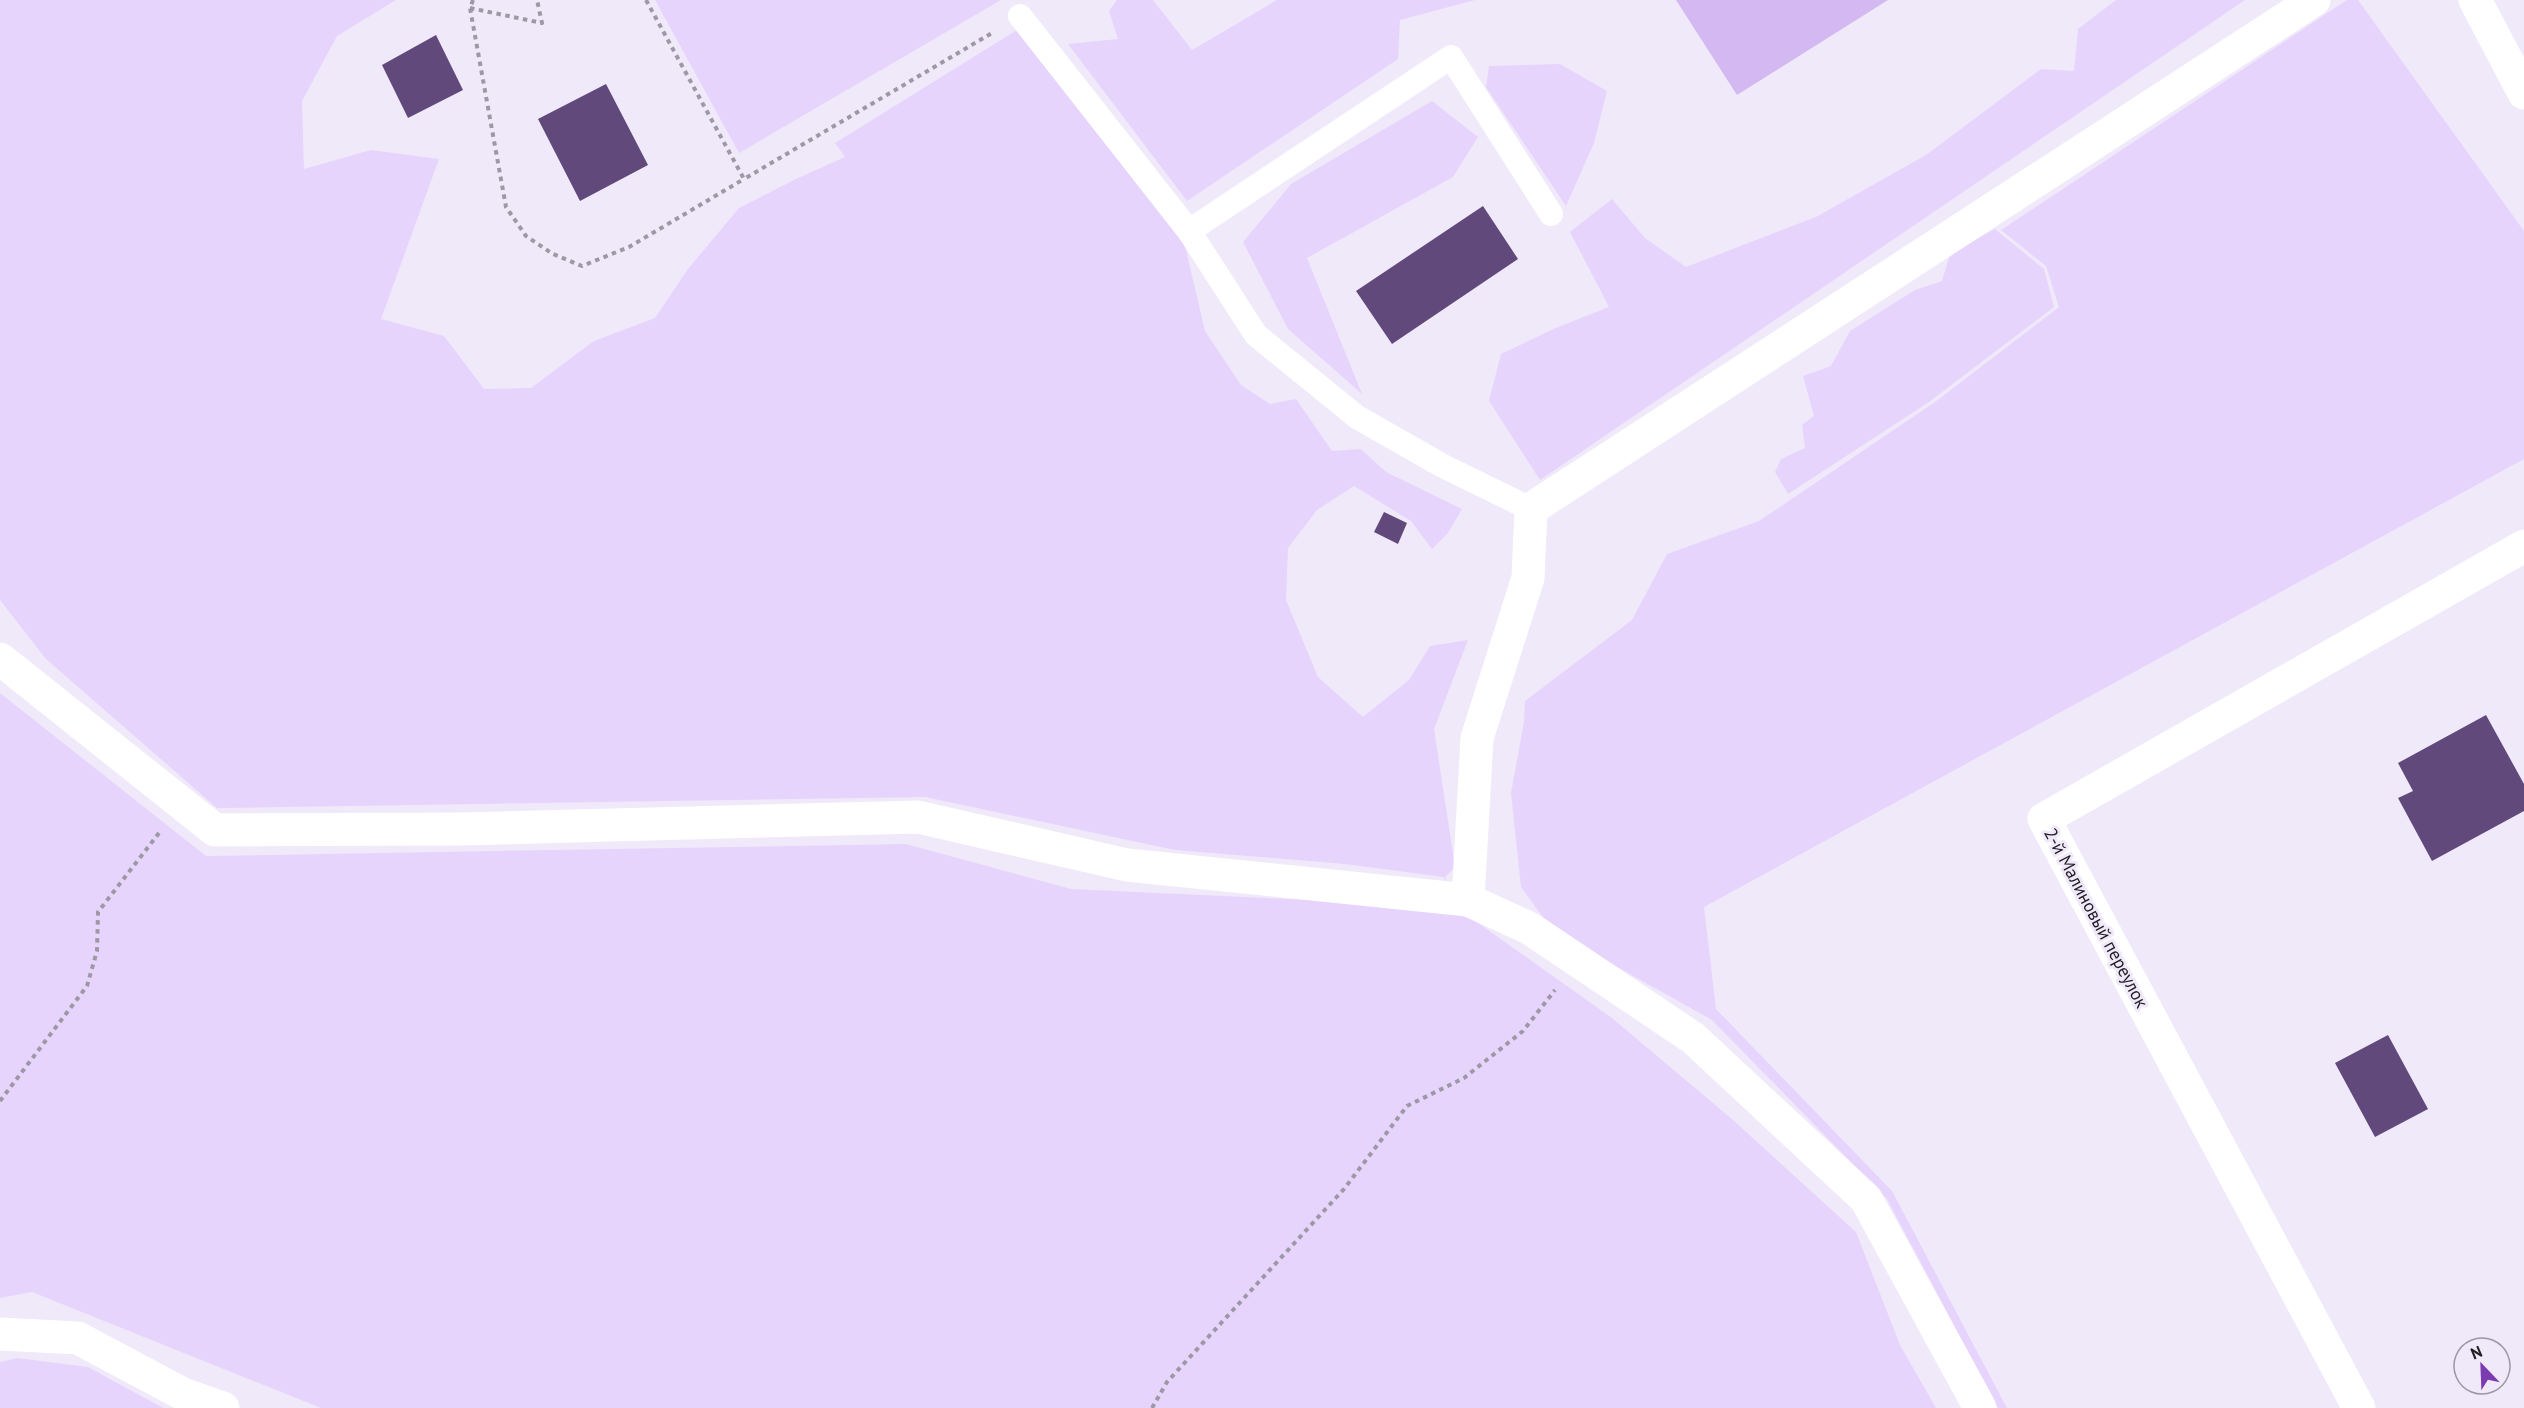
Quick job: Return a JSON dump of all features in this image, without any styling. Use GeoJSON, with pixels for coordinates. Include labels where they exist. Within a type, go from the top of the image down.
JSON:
{"type":"FeatureCollection","features":[{"type":"Feature","properties":{"kind":"street"},"geometry":{"type":"LineString","coordinates":[[1468,900],[1477,738],[1528,578],[1531,508],[2314,0]]}},
{"type":"Feature","properties":{"kind":"street"},"geometry":{"type":"LineString","coordinates":[[2475,0],[2524,93]]}},
{"type":"Feature","properties":{"kind":"street","name":"2-й Малиновый переулок"},"geometry":{"type":"LineString","coordinates":[[2359,1408],[2044,819],[2524,546]]}},
{"type":"Feature","properties":{"kind":"street"},"geometry":{"type":"LineString","coordinates":[[0,659],[215,830],[459,829],[918,817],[1127,865],[1468,900],[1529,928],[1693,1038],[1866,1199],[1980,1408]]}},
{"type":"Feature","properties":{"kind":"street"},"geometry":{"type":"LineString","coordinates":[[0,1334],[78,1338],[183,1394],[223,1408]]}},
{"type":"Feature","properties":{"kind":"lane"},"geometry":{"type":"LineString","coordinates":[[1020,16],[1189,231],[1256,335],[1357,417],[1443,466],[1531,508]]}},
{"type":"Feature","properties":{"kind":"lane"},"geometry":{"type":"LineString","coordinates":[[1189,231],[1451,57],[1551,214]]}},
{"type":"Feature","properties":{"kind":"path"},"geometry":{"type":"LineString","coordinates":[[473,0],[470,8],[506,207],[526,236],[553,254],[582,266],[628,246],[1020,16]]}},
{"type":"Feature","properties":{"kind":"path"},"geometry":{"type":"LineString","coordinates":[[470,8],[542,23],[537,0]]}},
{"type":"Feature","properties":{"kind":"path"},"geometry":{"type":"LineString","coordinates":[[646,0],[744,179]]}},
{"type":"Feature","properties":{"kind":"path"},"geometry":{"type":"LineString","coordinates":[[0,1101],[87,986],[97,951],[98,912],[182,804]]}},
{"type":"Feature","properties":{"kind":"path"},"geometry":{"type":"LineString","coordinates":[[1152,1408],[1167,1382],[1344,1189],[1407,1106],[1464,1077],[1523,1031],[1578,961]]}},
{"type":"Feature","properties":{"kind":"shaded area"},"geometry":{"type":"Polygon","coordinates":[[[0,0],[396,0],[337,36],[302,101],[304,169],[371,150],[439,159],[381,319],[444,336],[484,389],[531,388],[594,341],[655,318],[688,269],[739,208],[845,157],[835,143],[1017,30],[1185,246],[1205,331],[1241,385],[1270,404],[1296,399],[1332,451],[1361,449],[1386,472],[1462,509],[1448,533],[1432,549],[1411,521],[1354,486],[1317,510],[1288,548],[1286,600],[1318,677],[1363,717],[1409,680],[1430,646],[1468,640],[1434,729],[1455,867],[1445,877],[1447,901],[1612,1018],[1733,1120],[1856,1232],[1900,1345],[1936,1408],[321,1408],[32,1292],[0,1298],[0,693],[206,856],[906,844],[1071,889],[1419,905],[1447,903],[1444,877],[1345,864],[1175,850],[925,797],[217,808],[46,659],[0,600],[0,0]]]}},
{"type":"Feature","properties":{"kind":"shaded area"},"geometry":{"type":"Polygon","coordinates":[[[655,0],[1001,0],[739,153],[655,0]]]}},
{"type":"Feature","properties":{"kind":"shaded area"},"geometry":{"type":"Polygon","coordinates":[[[1117,0],[1153,0],[1192,50],[1277,0],[1475,0],[1400,20],[1398,59],[1187,201],[1068,44],[1118,39],[1109,11],[1117,0]]]}},
{"type":"Feature","properties":{"kind":"shaded area"},"geometry":{"type":"Polygon","coordinates":[[[1676,0],[1888,0],[1737,95],[1676,0]]]}},
{"type":"Feature","properties":{"kind":"shaded area"},"geometry":{"type":"Polygon","coordinates":[[[2116,0],[2245,0],[1540,480],[1489,401],[1501,354],[1558,327],[1609,307],[1570,232],[1612,199],[1645,238],[1686,267],[1816,217],[1926,155],[2041,69],[2074,71],[2078,29],[2116,0]]]}},
{"type":"Feature","properties":{"kind":"shaded area"},"geometry":{"type":"Polygon","coordinates":[[[2347,0],[2358,0],[2524,231],[2524,459],[1704,907],[1716,1009],[1892,1191],[2007,1408],[1998,1408],[1887,1199],[1712,1020],[1553,931],[1521,887],[1511,793],[1524,722],[1525,701],[1632,620],[1667,554],[1759,521],[1935,402],[2059,307],[2046,266],[2001,230],[2347,0]]]}},
{"type":"Feature","properties":{"kind":"shaded area"},"geometry":{"type":"Polygon","coordinates":[[[1560,64],[1607,91],[1594,143],[1566,206],[1486,87],[1489,66],[1560,64]]]}},
{"type":"Feature","properties":{"kind":"shaded area"},"geometry":{"type":"Polygon","coordinates":[[[1432,101],[1478,137],[1453,177],[1307,258],[1362,394],[1288,329],[1243,242],[1291,184],[1432,101]]]}},
{"type":"Feature","properties":{"kind":"shaded area"},"geometry":{"type":"Polygon","coordinates":[[[1995,229],[2044,269],[2054,307],[1929,402],[1788,494],[1775,472],[1781,459],[1805,448],[1802,425],[1814,416],[1803,376],[1831,366],[1850,331],[1915,290],[1942,281],[1950,254],[1995,229]]]}},
{"type":"Feature","properties":{"kind":"shaded area"},"geometry":{"type":"Polygon","coordinates":[[[17,1358],[88,1367],[163,1408],[0,1408],[0,1362],[17,1358]]]}},
{"type":"Feature","properties":{"kind":"building"},"geometry":{"type":"Polygon","coordinates":[[[436,35],[463,90],[408,118],[382,65],[436,35]]]}},
{"type":"Feature","properties":{"kind":"building"},"geometry":{"type":"Polygon","coordinates":[[[606,84],[648,165],[580,201],[538,119],[606,84]]]}},
{"type":"Feature","properties":{"kind":"building"},"geometry":{"type":"Polygon","coordinates":[[[1483,206],[1518,259],[1392,344],[1356,291],[1483,206]]]}},
{"type":"Feature","properties":{"kind":"building"},"geometry":{"type":"Polygon","coordinates":[[[1384,512],[1407,523],[1398,544],[1374,532],[1384,512]]]}},
{"type":"Feature","properties":{"kind":"building"},"geometry":{"type":"Polygon","coordinates":[[[2486,715],[2524,784],[2524,811],[2432,861],[2398,798],[2413,791],[2398,763],[2486,715]]]}},
{"type":"Feature","properties":{"kind":"building"},"geometry":{"type":"Polygon","coordinates":[[[2388,1035],[2428,1109],[2375,1137],[2335,1063],[2388,1035]]]}}]}
